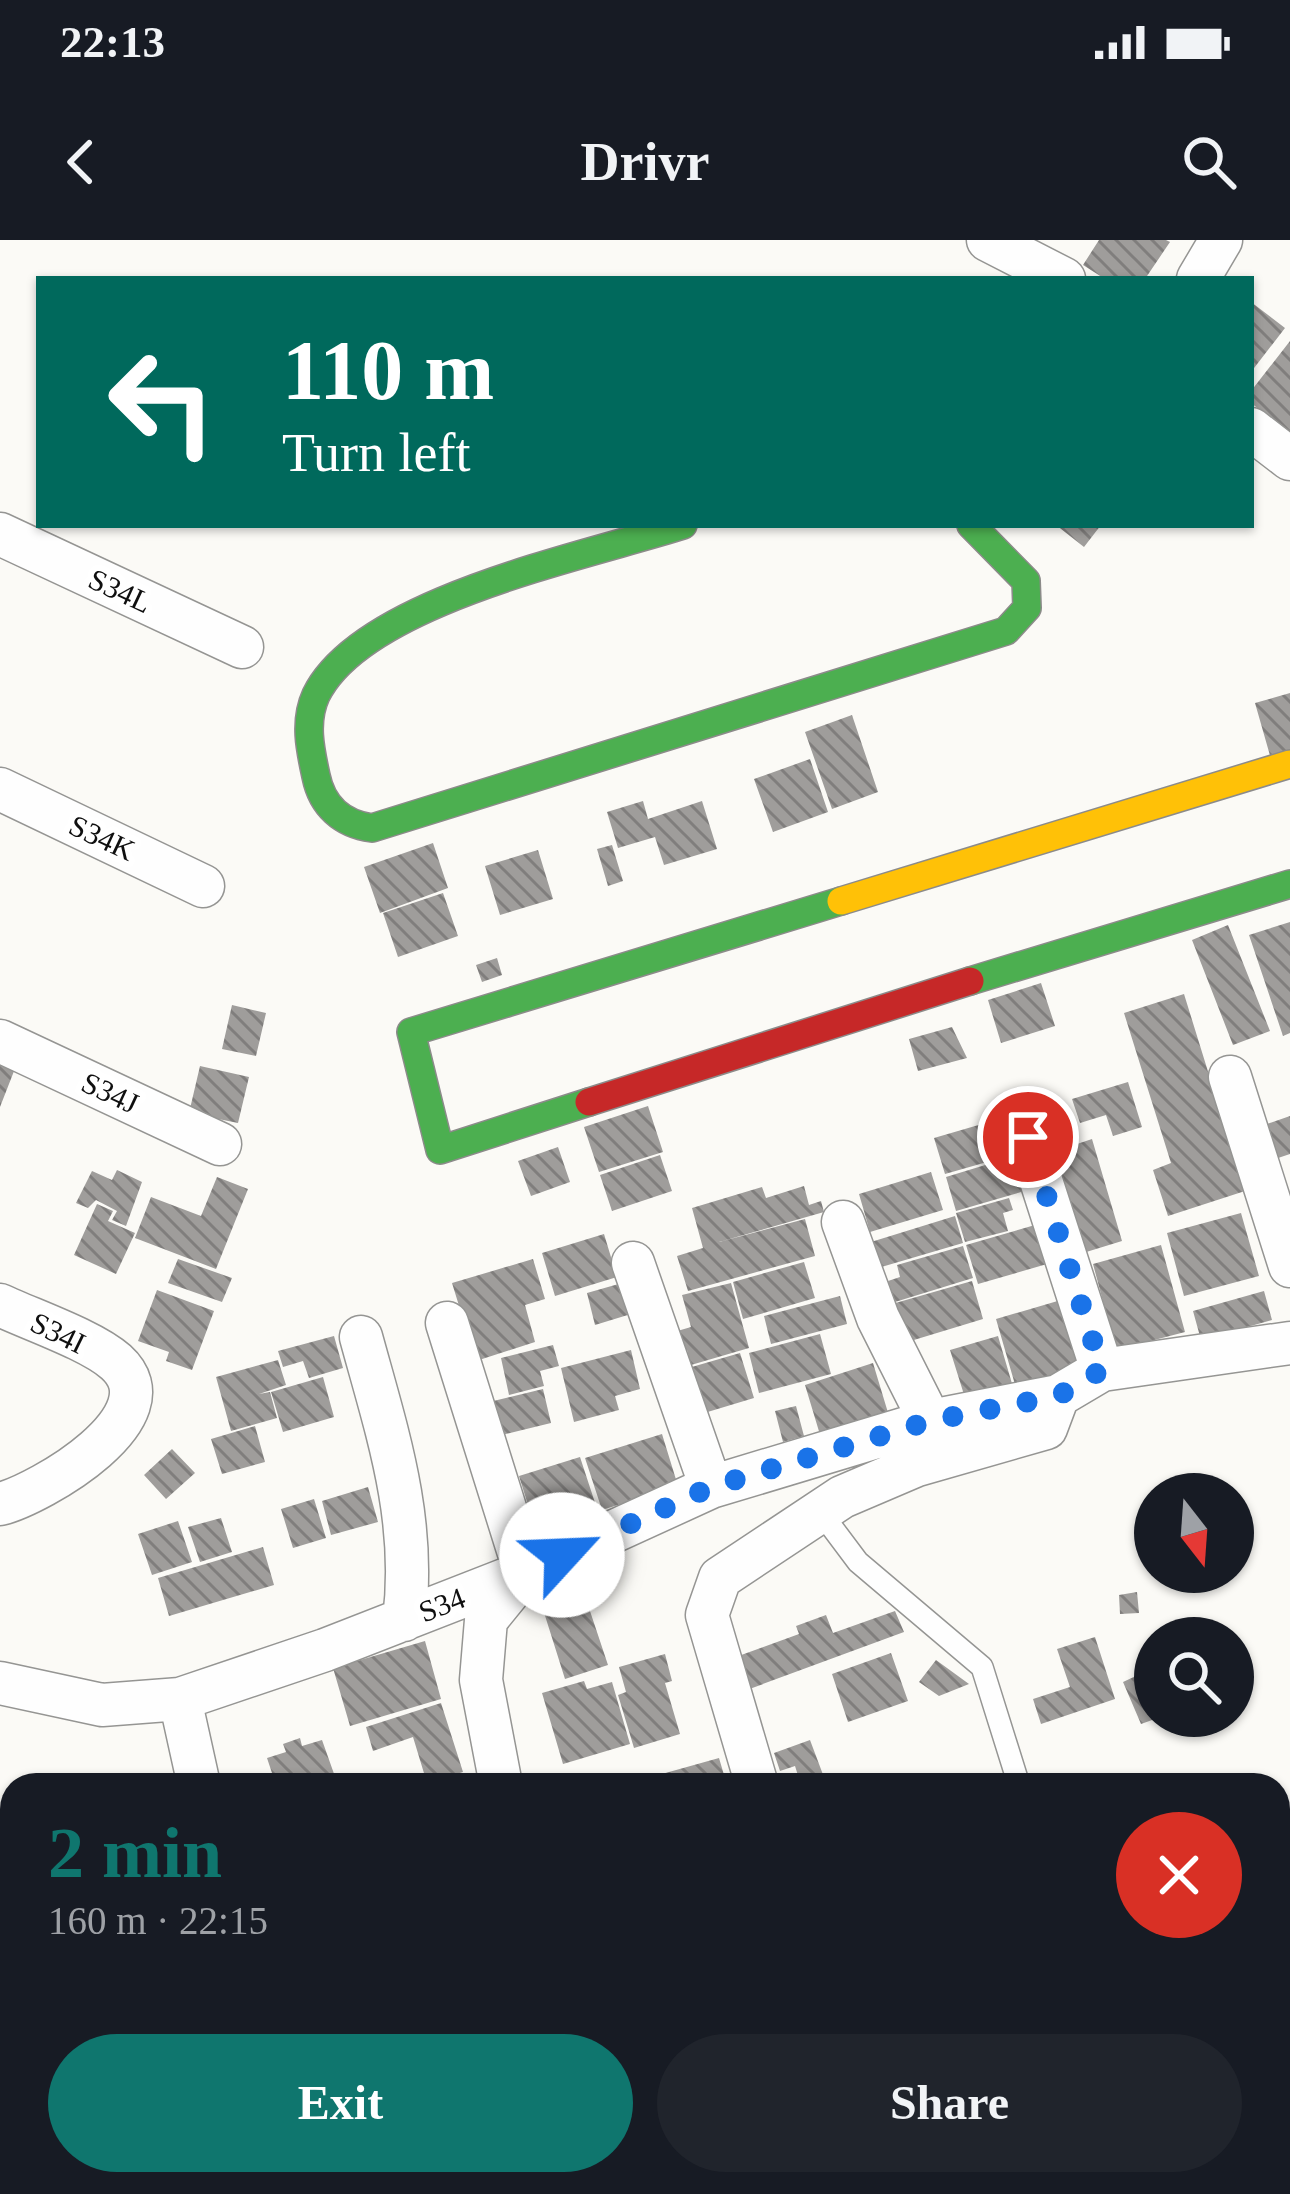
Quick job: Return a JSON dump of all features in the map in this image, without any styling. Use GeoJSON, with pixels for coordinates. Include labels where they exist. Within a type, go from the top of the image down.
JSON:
{"type":"FeatureCollection","features":[{"type":"Feature","properties":{"kind":"street"},"geometry":{"type":"LineString","coordinates":[[988,240],[1058,276]]}},
{"type":"Feature","properties":{"kind":"street"},"geometry":{"type":"LineString","coordinates":[[1200,276],[1221,240]]}},
{"type":"Feature","properties":{"kind":"street"},"geometry":{"type":"LineString","coordinates":[[1254,431],[1290,459]]}},
{"type":"Feature","properties":{"kind":"street"},"geometry":{"type":"LineString","coordinates":[[673,528],[418,608],[358,644],[321,685],[310,712],[311,765],[319,791],[337,815],[353,827],[372,828],[1006,631],[1027,608],[1026,580],[974,528]]}},
{"type":"Feature","properties":{"kind":"street","name":"S34L"},"geometry":{"type":"LineString","coordinates":[[0,534],[242,647]]}},
{"type":"Feature","properties":{"kind":"street"},"geometry":{"type":"LineString","coordinates":[[1290,764],[412,1031],[440,1150],[1159,920],[1290,884]]}},
{"type":"Feature","properties":{"kind":"street","name":"S34K"},"geometry":{"type":"LineString","coordinates":[[0,789],[203,886]]}},
{"type":"Feature","properties":{"kind":"street","name":"S34J"},"geometry":{"type":"LineString","coordinates":[[0,1041],[220,1144]]}},
{"type":"Feature","properties":{"kind":"street"},"geometry":{"type":"LineString","coordinates":[[1231,1077],[1290,1266]]}},
{"type":"Feature","properties":{"kind":"street"},"geometry":{"type":"LineString","coordinates":[[1028,1137],[1102,1370]]}},
{"type":"Feature","properties":{"kind":"street"},"geometry":{"type":"LineString","coordinates":[[843,1222],[878,1318],[930,1421]]}},
{"type":"Feature","properties":{"kind":"street"},"geometry":{"type":"LineString","coordinates":[[633,1263],[711,1487]]}},
{"type":"Feature","properties":{"kind":"street","name":"S34I"},"geometry":{"type":"LineString","coordinates":[[0,1305],[116,1361],[124,1372],[128,1402],[103,1443],[58,1481],[0,1504]]}},
{"type":"Feature","properties":{"kind":"street"},"geometry":{"type":"LineString","coordinates":[[447,1323],[525,1572],[486,1620],[482,1680],[499,1773]]}},
{"type":"Feature","properties":{"kind":"street"},"geometry":{"type":"LineString","coordinates":[[362,1337],[407,1511],[411,1567],[404,1620]]}},
{"type":"Feature","properties":{"kind":"street","name":"S34"},"geometry":{"type":"LineString","coordinates":[[0,1683],[102,1705],[180,1699],[525,1572],[711,1487],[930,1421],[1058,1396],[1102,1370],[1290,1343]]}},
{"type":"Feature","properties":{"kind":"street"},"geometry":{"type":"LineString","coordinates":[[753,1773],[710,1628],[707,1601],[733,1565],[820,1510],[917,1465],[1046,1428],[1058,1396]]}},
{"type":"Feature","properties":{"kind":"street"},"geometry":{"type":"LineString","coordinates":[[180,1699],[196,1773]]}},
{"type":"Feature","properties":{"kind":"lane"},"geometry":{"type":"LineString","coordinates":[[820,1510],[858,1562],[982,1667],[1015,1773]]}},
{"type":"Feature","properties":{"kind":"building"},"geometry":{"type":"Polygon","coordinates":[[[1099,240],[1170,242],[1147,276],[1100,276],[1083,265],[1099,240]]]}},
{"type":"Feature","properties":{"kind":"building"},"geometry":{"type":"Polygon","coordinates":[[[1254,304],[1285,328],[1254,368],[1254,304]]]}},
{"type":"Feature","properties":{"kind":"building"},"geometry":{"type":"Polygon","coordinates":[[[1290,341],[1290,433],[1254,405],[1254,387],[1290,341]]]}},
{"type":"Feature","properties":{"kind":"building"},"geometry":{"type":"Polygon","coordinates":[[[1060,528],[1099,528],[1084,547],[1060,528]]]}},
{"type":"Feature","properties":{"kind":"building"},"geometry":{"type":"Polygon","coordinates":[[[1290,693],[1290,753],[1271,759],[1255,703],[1290,693]]]}},
{"type":"Feature","properties":{"kind":"building"},"geometry":{"type":"Polygon","coordinates":[[[852,715],[878,792],[832,809],[805,732],[852,715]]]}},
{"type":"Feature","properties":{"kind":"building"},"geometry":{"type":"Polygon","coordinates":[[[810,759],[828,812],[773,832],[754,779],[810,759]]]}},
{"type":"Feature","properties":{"kind":"building"},"geometry":{"type":"Polygon","coordinates":[[[643,801],[648,819],[702,801],[717,849],[664,865],[655,837],[618,848],[607,812],[643,801]]]}},
{"type":"Feature","properties":{"kind":"building"},"geometry":{"type":"Polygon","coordinates":[[[433,843],[448,888],[380,913],[364,867],[433,843]]]}},
{"type":"Feature","properties":{"kind":"building"},"geometry":{"type":"Polygon","coordinates":[[[612,845],[623,881],[608,886],[597,849],[612,845]]]}},
{"type":"Feature","properties":{"kind":"building"},"geometry":{"type":"Polygon","coordinates":[[[538,850],[553,899],[500,915],[485,866],[538,850]]]}},
{"type":"Feature","properties":{"kind":"building"},"geometry":{"type":"Polygon","coordinates":[[[443,893],[458,936],[398,957],[383,913],[443,893]]]}},
{"type":"Feature","properties":{"kind":"building"},"geometry":{"type":"Polygon","coordinates":[[[1290,922],[1290,1033],[1283,1036],[1249,935],[1290,922]]]}},
{"type":"Feature","properties":{"kind":"building"},"geometry":{"type":"Polygon","coordinates":[[[1228,925],[1270,1031],[1233,1045],[1192,940],[1228,925]]]}},
{"type":"Feature","properties":{"kind":"building"},"geometry":{"type":"Polygon","coordinates":[[[497,958],[502,975],[482,982],[476,965],[497,958]]]}},
{"type":"Feature","properties":{"kind":"building"},"geometry":{"type":"Polygon","coordinates":[[[1041,983],[1055,1026],[1001,1043],[988,1000],[1041,983]]]}},
{"type":"Feature","properties":{"kind":"building"},"geometry":{"type":"Polygon","coordinates":[[[1184,994],[1245,1191],[1168,1216],[1153,1170],[1171,1163],[1124,1013],[1184,994]]]}},
{"type":"Feature","properties":{"kind":"building"},"geometry":{"type":"Polygon","coordinates":[[[232,1005],[266,1013],[256,1056],[222,1049],[232,1005]]]}},
{"type":"Feature","properties":{"kind":"building"},"geometry":{"type":"Polygon","coordinates":[[[952,1027],[967,1058],[918,1071],[909,1039],[952,1027]]]}},
{"type":"Feature","properties":{"kind":"building"},"geometry":{"type":"Polygon","coordinates":[[[0,1060],[16,1066],[0,1107],[0,1060]]]}},
{"type":"Feature","properties":{"kind":"building"},"geometry":{"type":"Polygon","coordinates":[[[200,1066],[249,1077],[238,1123],[189,1113],[200,1066]]]}},
{"type":"Feature","properties":{"kind":"building"},"geometry":{"type":"Polygon","coordinates":[[[1128,1082],[1142,1127],[1113,1136],[1106,1115],[1080,1123],[1072,1099],[1128,1082]]]}},
{"type":"Feature","properties":{"kind":"building"},"geometry":{"type":"Polygon","coordinates":[[[648,1106],[663,1152],[599,1172],[584,1127],[648,1106]]]}},
{"type":"Feature","properties":{"kind":"building"},"geometry":{"type":"Polygon","coordinates":[[[1290,1116],[1290,1154],[1275,1159],[1264,1125],[1290,1116]]]}},
{"type":"Feature","properties":{"kind":"building"},"geometry":{"type":"Polygon","coordinates":[[[982,1124],[987,1144],[1010,1137],[1015,1154],[945,1174],[934,1138],[982,1124]]]}},
{"type":"Feature","properties":{"kind":"building"},"geometry":{"type":"Polygon","coordinates":[[[1092,1139],[1122,1241],[1083,1253],[1053,1152],[1092,1139]]]}},
{"type":"Feature","properties":{"kind":"building"},"geometry":{"type":"Polygon","coordinates":[[[558,1147],[570,1182],[531,1196],[518,1161],[558,1147]]]}},
{"type":"Feature","properties":{"kind":"building"},"geometry":{"type":"Polygon","coordinates":[[[660,1155],[672,1191],[612,1211],[600,1175],[660,1155]]]}},
{"type":"Feature","properties":{"kind":"building"},"geometry":{"type":"Polygon","coordinates":[[[1018,1155],[1028,1190],[956,1211],[946,1177],[1018,1155]]]}},
{"type":"Feature","properties":{"kind":"building"},"geometry":{"type":"Polygon","coordinates":[[[117,1170],[142,1182],[126,1226],[112,1220],[117,1211],[96,1200],[88,1208],[76,1203],[92,1171],[112,1180],[117,1170]]]}},
{"type":"Feature","properties":{"kind":"building"},"geometry":{"type":"Polygon","coordinates":[[[931,1172],[943,1210],[870,1232],[859,1194],[931,1172]]]}},
{"type":"Feature","properties":{"kind":"building"},"geometry":{"type":"Polygon","coordinates":[[[217,1177],[248,1189],[216,1269],[135,1238],[151,1197],[201,1216],[217,1177]]]}},
{"type":"Feature","properties":{"kind":"building"},"geometry":{"type":"Polygon","coordinates":[[[804,1186],[809,1205],[821,1201],[824,1212],[719,1242],[805,1219],[815,1256],[688,1291],[677,1256],[703,1248],[692,1208],[762,1187],[766,1198],[804,1186]]]}},
{"type":"Feature","properties":{"kind":"building"},"geometry":{"type":"Polygon","coordinates":[[[1009,1198],[1013,1210],[1003,1213],[1008,1231],[965,1242],[956,1213],[1009,1198]]]}},
{"type":"Feature","properties":{"kind":"building"},"geometry":{"type":"Polygon","coordinates":[[[97,1204],[113,1211],[108,1221],[135,1233],[116,1274],[74,1255],[97,1204]]]}},
{"type":"Feature","properties":{"kind":"building"},"geometry":{"type":"Polygon","coordinates":[[[1241,1213],[1259,1276],[1184,1296],[1167,1233],[1241,1213]]]}},
{"type":"Feature","properties":{"kind":"building"},"geometry":{"type":"Polygon","coordinates":[[[955,1216],[963,1243],[878,1268],[871,1242],[955,1216]]]}},
{"type":"Feature","properties":{"kind":"building"},"geometry":{"type":"Polygon","coordinates":[[[1035,1225],[1047,1264],[978,1284],[966,1245],[1035,1225]]]}},
{"type":"Feature","properties":{"kind":"building"},"geometry":{"type":"Polygon","coordinates":[[[604,1234],[617,1277],[555,1296],[542,1253],[604,1234]]]}},
{"type":"Feature","properties":{"kind":"building"},"geometry":{"type":"Polygon","coordinates":[[[1161,1245],[1185,1332],[1116,1350],[1093,1264],[1161,1245]]]}},
{"type":"Feature","properties":{"kind":"building"},"geometry":{"type":"Polygon","coordinates":[[[963,1246],[973,1278],[895,1302],[888,1281],[900,1277],[897,1265],[963,1246]]]}},
{"type":"Feature","properties":{"kind":"building"},"geometry":{"type":"Polygon","coordinates":[[[178,1259],[232,1278],[222,1302],[168,1283],[178,1259]]]}},
{"type":"Feature","properties":{"kind":"building"},"geometry":{"type":"Polygon","coordinates":[[[533,1259],[545,1299],[525,1305],[535,1342],[476,1361],[452,1283],[533,1259]]]}},
{"type":"Feature","properties":{"kind":"building"},"geometry":{"type":"Polygon","coordinates":[[[804,1262],[815,1298],[743,1319],[733,1282],[804,1262]]]}},
{"type":"Feature","properties":{"kind":"building"},"geometry":{"type":"Polygon","coordinates":[[[972,1281],[983,1319],[904,1343],[892,1304],[972,1281]]]}},
{"type":"Feature","properties":{"kind":"building"},"geometry":{"type":"Polygon","coordinates":[[[622,1283],[631,1314],[595,1325],[587,1293],[622,1283]]]}},
{"type":"Feature","properties":{"kind":"building"},"geometry":{"type":"Polygon","coordinates":[[[731,1283],[749,1348],[691,1365],[687,1350],[673,1354],[667,1334],[691,1327],[682,1295],[731,1283]]]}},
{"type":"Feature","properties":{"kind":"building"},"geometry":{"type":"Polygon","coordinates":[[[157,1290],[214,1311],[192,1370],[166,1361],[169,1352],[138,1341],[157,1290]]]}},
{"type":"Feature","properties":{"kind":"building"},"geometry":{"type":"Polygon","coordinates":[[[1264,1291],[1272,1320],[1201,1340],[1193,1311],[1264,1291]]]}},
{"type":"Feature","properties":{"kind":"building"},"geometry":{"type":"Polygon","coordinates":[[[840,1296],[847,1324],[771,1344],[764,1316],[840,1296]]]}},
{"type":"Feature","properties":{"kind":"building"},"geometry":{"type":"Polygon","coordinates":[[[1061,1300],[1082,1369],[1016,1388],[996,1319],[1061,1300]]]}},
{"type":"Feature","properties":{"kind":"building"},"geometry":{"type":"Polygon","coordinates":[[[820,1334],[831,1374],[759,1393],[749,1353],[820,1334]]]}},
{"type":"Feature","properties":{"kind":"building"},"geometry":{"type":"Polygon","coordinates":[[[334,1336],[343,1368],[309,1378],[303,1361],[283,1367],[278,1351],[334,1336]]]}},
{"type":"Feature","properties":{"kind":"building"},"geometry":{"type":"Polygon","coordinates":[[[998,1336],[1013,1387],[966,1401],[950,1350],[998,1336]]]}},
{"type":"Feature","properties":{"kind":"building"},"geometry":{"type":"Polygon","coordinates":[[[553,1345],[559,1366],[540,1371],[544,1386],[509,1395],[501,1358],[553,1345]]]}},
{"type":"Feature","properties":{"kind":"building"},"geometry":{"type":"Polygon","coordinates":[[[631,1350],[640,1389],[615,1396],[619,1410],[574,1422],[561,1368],[631,1350]]]}},
{"type":"Feature","properties":{"kind":"building"},"geometry":{"type":"Polygon","coordinates":[[[740,1353],[754,1398],[691,1417],[678,1371],[740,1353]]]}},
{"type":"Feature","properties":{"kind":"building"},"geometry":{"type":"Polygon","coordinates":[[[278,1360],[286,1385],[259,1394],[270,1392],[277,1418],[231,1431],[216,1377],[278,1360]]]}},
{"type":"Feature","properties":{"kind":"building"},"geometry":{"type":"Polygon","coordinates":[[[873,1363],[889,1416],[821,1438],[805,1385],[873,1363]]]}},
{"type":"Feature","properties":{"kind":"building"},"geometry":{"type":"Polygon","coordinates":[[[323,1377],[334,1417],[283,1432],[271,1392],[323,1377]]]}},
{"type":"Feature","properties":{"kind":"building"},"geometry":{"type":"Polygon","coordinates":[[[543,1389],[551,1423],[493,1437],[485,1403],[543,1389]]]}},
{"type":"Feature","properties":{"kind":"building"},"geometry":{"type":"Polygon","coordinates":[[[796,1406],[804,1436],[783,1442],[775,1411],[796,1406]]]}},
{"type":"Feature","properties":{"kind":"building"},"geometry":{"type":"Polygon","coordinates":[[[255,1426],[265,1462],[222,1474],[211,1439],[255,1426]]]}},
{"type":"Feature","properties":{"kind":"building"},"geometry":{"type":"Polygon","coordinates":[[[662,1434],[678,1486],[602,1510],[585,1458],[662,1434]]]}},
{"type":"Feature","properties":{"kind":"building"},"geometry":{"type":"Polygon","coordinates":[[[172,1449],[195,1473],[166,1499],[144,1475],[172,1449]]]}},
{"type":"Feature","properties":{"kind":"building"},"geometry":{"type":"Polygon","coordinates":[[[580,1457],[599,1515],[537,1534],[519,1476],[580,1457]]]}},
{"type":"Feature","properties":{"kind":"building"},"geometry":{"type":"Polygon","coordinates":[[[368,1487],[378,1522],[331,1535],[322,1501],[368,1487]]]}},
{"type":"Feature","properties":{"kind":"building"},"geometry":{"type":"Polygon","coordinates":[[[314,1499],[326,1538],[293,1548],[281,1509],[314,1499]]]}},
{"type":"Feature","properties":{"kind":"building"},"geometry":{"type":"Polygon","coordinates":[[[221,1518],[232,1552],[200,1562],[188,1527],[221,1518]]]}},
{"type":"Feature","properties":{"kind":"building"},"geometry":{"type":"Polygon","coordinates":[[[178,1521],[192,1562],[152,1575],[138,1534],[178,1521]]]}},
{"type":"Feature","properties":{"kind":"building"},"geometry":{"type":"Polygon","coordinates":[[[263,1547],[274,1585],[169,1616],[158,1578],[263,1547]]]}},
{"type":"Feature","properties":{"kind":"building"},"geometry":{"type":"Polygon","coordinates":[[[583,1590],[608,1665],[565,1679],[541,1603],[583,1590]]]}},
{"type":"Feature","properties":{"kind":"building"},"geometry":{"type":"Polygon","coordinates":[[[1137,1593],[1139,1613],[1120,1614],[1119,1595],[1137,1593]]]}},
{"type":"Feature","properties":{"kind":"building"},"geometry":{"type":"Polygon","coordinates":[[[895,1611],[904,1632],[744,1691],[733,1658],[799,1634],[796,1626],[826,1615],[833,1633],[895,1611]]]}},
{"type":"Feature","properties":{"kind":"building"},"geometry":{"type":"Polygon","coordinates":[[[1095,1637],[1115,1699],[1041,1724],[1033,1699],[1070,1687],[1057,1649],[1095,1637]]]}},
{"type":"Feature","properties":{"kind":"building"},"geometry":{"type":"Polygon","coordinates":[[[425,1641],[441,1699],[350,1726],[333,1668],[425,1641]]]}},
{"type":"Feature","properties":{"kind":"building"},"geometry":{"type":"Polygon","coordinates":[[[891,1653],[908,1701],[848,1722],[832,1674],[891,1653]]]}},
{"type":"Feature","properties":{"kind":"building"},"geometry":{"type":"Polygon","coordinates":[[[665,1654],[672,1681],[665,1683],[680,1734],[634,1748],[618,1695],[626,1692],[619,1667],[665,1654]]]}},
{"type":"Feature","properties":{"kind":"building"},"geometry":{"type":"Polygon","coordinates":[[[936,1660],[969,1684],[939,1696],[919,1682],[936,1660]]]}},
{"type":"Feature","properties":{"kind":"building"},"geometry":{"type":"Polygon","coordinates":[[[1134,1677],[1134,1708],[1123,1682],[1134,1677]]]}},
{"type":"Feature","properties":{"kind":"building"},"geometry":{"type":"Polygon","coordinates":[[[584,1681],[587,1689],[612,1682],[630,1744],[563,1764],[542,1693],[584,1681]]]}},
{"type":"Feature","properties":{"kind":"building"},"geometry":{"type":"Polygon","coordinates":[[[441,1703],[463,1772],[424,1773],[413,1737],[373,1751],[366,1727],[441,1703]]]}},
{"type":"Feature","properties":{"kind":"building"},"geometry":{"type":"Polygon","coordinates":[[[300,1738],[302,1746],[322,1740],[334,1773],[272,1773],[267,1758],[286,1752],[283,1744],[300,1738]]]}},
{"type":"Feature","properties":{"kind":"building"},"geometry":{"type":"Polygon","coordinates":[[[810,1740],[822,1773],[797,1773],[795,1766],[780,1771],[774,1753],[810,1740]]]}},
{"type":"Feature","properties":{"kind":"building"},"geometry":{"type":"Polygon","coordinates":[[[719,1758],[723,1773],[665,1773],[719,1758]]]}},
{"type":"Feature","properties":{"kind":"traffic: fast"},"geometry":{"type":"LineString","coordinates":[[673,528],[480,586],[379,633],[341,662],[316,695],[309,725],[316,776],[328,805],[343,818],[372,828],[1006,631],[1027,608],[1026,581],[974,528]]}},
{"type":"Feature","properties":{"kind":"traffic: fast"},"geometry":{"type":"LineString","coordinates":[[970,981],[1290,884]]}},
{"type":"Feature","properties":{"kind":"traffic: fast"},"geometry":{"type":"LineString","coordinates":[[589,1102],[440,1150],[411,1032],[841,901]]}},
{"type":"Feature","properties":{"kind":"traffic: slow"},"geometry":{"type":"LineString","coordinates":[[841,901],[1290,764]]}},
{"type":"Feature","properties":{"kind":"traffic: jam"},"geometry":{"type":"LineString","coordinates":[[589,1102],[970,981]]}},
{"type":"Feature","properties":{"kind":"route"},"geometry":{"type":"LineString","coordinates":[[562,1555],[711,1487],[930,1421],[1058,1396],[1102,1370],[1028,1137]]}}]}
